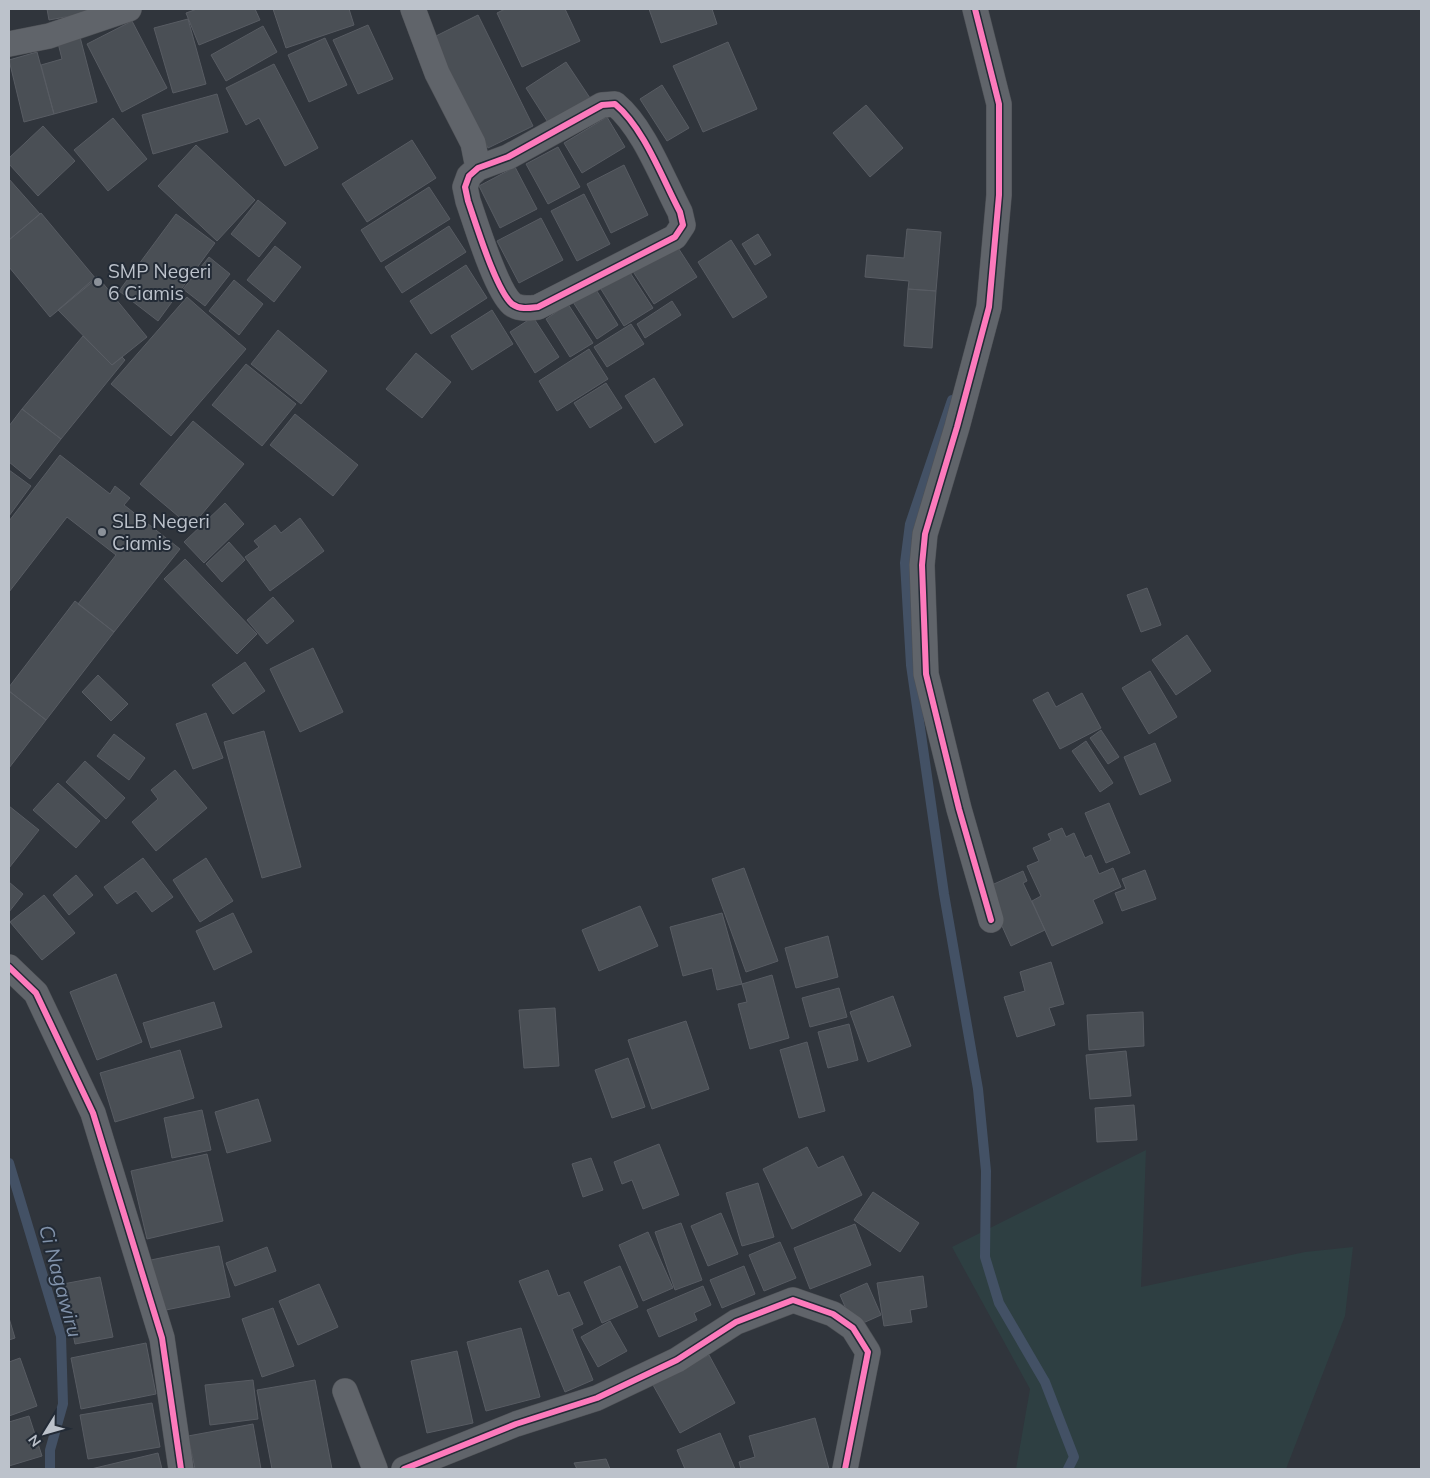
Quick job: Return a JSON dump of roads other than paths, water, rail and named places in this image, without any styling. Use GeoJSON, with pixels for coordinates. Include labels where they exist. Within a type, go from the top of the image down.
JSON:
{"type":"FeatureCollection","features":[{"type":"Feature","properties":{"kind":"street"},"geometry":{"type":"LineString","coordinates":[[9,44],[49,36],[129,9]]}},
{"type":"Feature","properties":{"kind":"street"},"geometry":{"type":"LineString","coordinates":[[413,9],[437,73],[473,143],[478,168]]}},
{"type":"Feature","properties":{"kind":"street"},"geometry":{"type":"LineString","coordinates":[[975,9],[999,104],[999,195],[989,307],[957,427],[925,534],[922,574],[926,674],[959,809],[990,920]]}},
{"type":"Feature","properties":{"kind":"street"},"geometry":{"type":"LineString","coordinates":[[615,104],[623,111],[638,131],[680,212],[683,225],[675,237],[666,242],[538,307],[524,308],[512,304],[500,285],[468,201],[465,187],[469,176],[478,168],[508,157],[602,105],[615,104]]}},
{"type":"Feature","properties":{"kind":"street"},"geometry":{"type":"LineString","coordinates":[[9,967],[36,993],[93,1112],[162,1338],[181,1469]]}},
{"type":"Feature","properties":{"kind":"street"},"geometry":{"type":"LineString","coordinates":[[404,1469],[516,1424],[597,1398],[678,1360],[736,1322],[793,1300],[840,1318],[853,1328],[868,1352],[845,1469]]}},
{"type":"Feature","properties":{"kind":"street"},"geometry":{"type":"LineString","coordinates":[[345,1391],[375,1469]]}},
{"type":"Feature","properties":{"kind":"waterway"},"geometry":{"type":"LineString","coordinates":[[952,400],[910,524],[905,563],[911,665],[944,894],[978,1089],[986,1171],[985,1257],[999,1303],[1045,1382],[1074,1457],[1068,1469]]}},
{"type":"Feature","properties":{"kind":"waterway","name":"Ci Nagawiru"},"geometry":{"type":"LineString","coordinates":[[9,1163],[61,1336],[63,1404],[50,1450],[50,1469]]}},
{"type":"Feature","properties":{"kind":"place","name":"SMP Negeri 6 Ciamis"},"geometry":{"type":"Point","coordinates":[98,282]}},
{"type":"Feature","properties":{"kind":"place","name":"SLB Negeri Ciamis"},"geometry":{"type":"Point","coordinates":[102,532]}}]}
